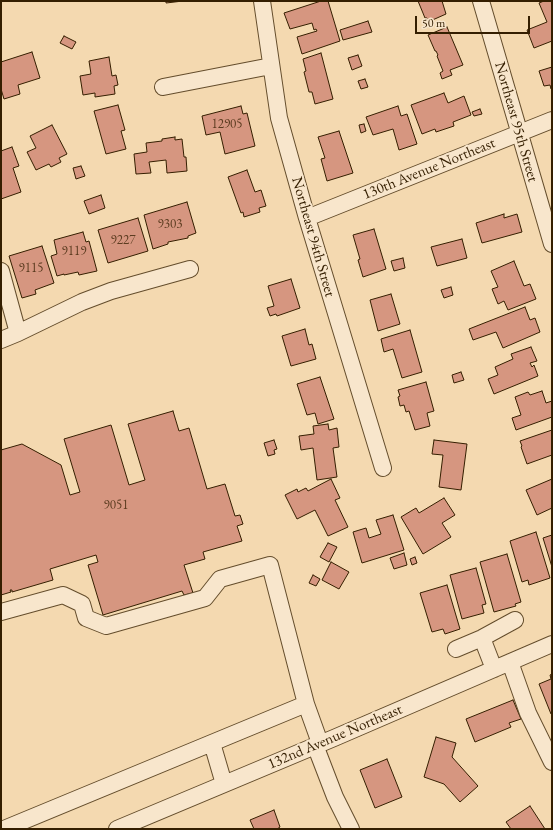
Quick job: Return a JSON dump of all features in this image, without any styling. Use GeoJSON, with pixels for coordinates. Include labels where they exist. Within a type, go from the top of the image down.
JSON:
{"type":"FeatureCollection","features":[{"type":"Feature","properties":{"kind":"street","name":"Northeast 94th Street"},"geometry":{"type":"LineString","coordinates":[[262,1],[279,118],[307,218],[383,468]]}},
{"type":"Feature","properties":{"kind":"street","name":"Northeast 95th Street"},"geometry":{"type":"LineString","coordinates":[[481,1],[552,244]]}},
{"type":"Feature","properties":{"kind":"street"},"geometry":{"type":"LineString","coordinates":[[163,87],[272,66]]}},
{"type":"Feature","properties":{"kind":"street","name":"130th Avenue Northeast"},"geometry":{"type":"LineString","coordinates":[[307,218],[552,120]]}},
{"type":"Feature","properties":{"kind":"street"},"geometry":{"type":"LineString","coordinates":[[1,340],[89,299],[190,269]]}},
{"type":"Feature","properties":{"kind":"street"},"geometry":{"type":"LineString","coordinates":[[1,271],[18,333]]}},
{"type":"Feature","properties":{"kind":"street"},"geometry":{"type":"LineString","coordinates":[[1,612],[63,595],[82,604],[86,618],[106,626],[205,598],[220,579],[270,565],[306,704],[318,744],[335,797],[351,829]]}},
{"type":"Feature","properties":{"kind":"street"},"geometry":{"type":"LineString","coordinates":[[456,649],[482,638],[515,620]]}},
{"type":"Feature","properties":{"kind":"street"},"geometry":{"type":"LineString","coordinates":[[482,638],[494,669]]}},
{"type":"Feature","properties":{"kind":"street","name":"132nd Avenue Northeast"},"geometry":{"type":"LineString","coordinates":[[122,828],[552,644]]}},
{"type":"Feature","properties":{"kind":"street"},"geometry":{"type":"LineString","coordinates":[[510,662],[528,713],[552,762]]}},
{"type":"Feature","properties":{"kind":"street"},"geometry":{"type":"LineString","coordinates":[[4,829],[306,704]]}},
{"type":"Feature","properties":{"kind":"street"},"geometry":{"type":"LineString","coordinates":[[212,743],[224,784]]}},
{"type":"Feature","properties":{"kind":"building"},"geometry":{"type":"Polygon","coordinates":[[[166,1],[183,1],[166,3],[166,1]]]}},
{"type":"Feature","properties":{"kind":"building"},"geometry":{"type":"Polygon","coordinates":[[[321,1],[328,1],[340,41],[302,54],[297,37],[317,31],[316,29],[314,30],[312,23],[290,29],[284,13],[321,1]]]}},
{"type":"Feature","properties":{"kind":"building"},"geometry":{"type":"Polygon","coordinates":[[[418,1],[442,1],[446,14],[428,22],[418,1]]]}},
{"type":"Feature","properties":{"kind":"building"},"geometry":{"type":"Polygon","coordinates":[[[544,1],[552,1],[552,41],[534,48],[527,30],[547,22],[539,3],[544,1]]]}},
{"type":"Feature","properties":{"kind":"building"},"geometry":{"type":"Polygon","coordinates":[[[368,21],[372,32],[343,40],[340,30],[368,21]]]}},
{"type":"Feature","properties":{"kind":"building"},"geometry":{"type":"Polygon","coordinates":[[[447,27],[463,65],[450,70],[452,75],[442,79],[440,73],[443,71],[437,56],[438,55],[428,35],[447,27]]]}},
{"type":"Feature","properties":{"kind":"building"},"geometry":{"type":"Polygon","coordinates":[[[64,36],[76,42],[72,49],[60,43],[64,36]]]}},
{"type":"Feature","properties":{"kind":"building"},"geometry":{"type":"Polygon","coordinates":[[[32,52],[40,78],[18,85],[20,94],[4,99],[1,89],[1,62],[32,52]]]}},
{"type":"Feature","properties":{"kind":"building"},"geometry":{"type":"Polygon","coordinates":[[[321,53],[333,99],[315,104],[312,92],[309,92],[304,72],[306,71],[303,59],[321,53]]]}},
{"type":"Feature","properties":{"kind":"building"},"geometry":{"type":"Polygon","coordinates":[[[358,55],[362,66],[352,70],[348,58],[358,55]]]}},
{"type":"Feature","properties":{"kind":"building"},"geometry":{"type":"Polygon","coordinates":[[[109,57],[112,76],[116,75],[118,85],[114,86],[115,94],[95,97],[95,93],[83,95],[80,76],[91,74],[89,61],[109,57]]]}},
{"type":"Feature","properties":{"kind":"building"},"geometry":{"type":"Polygon","coordinates":[[[552,67],[551,89],[550,85],[544,86],[539,71],[552,67]]]}},
{"type":"Feature","properties":{"kind":"building"},"geometry":{"type":"Polygon","coordinates":[[[365,79],[368,87],[361,89],[358,81],[365,79]]]}},
{"type":"Feature","properties":{"kind":"building"},"geometry":{"type":"Polygon","coordinates":[[[444,93],[448,103],[464,96],[471,115],[453,122],[454,126],[436,132],[435,129],[422,134],[411,105],[444,93]]]}},
{"type":"Feature","properties":{"kind":"building"},"geometry":{"type":"Polygon","coordinates":[[[118,105],[125,130],[121,131],[126,149],[106,154],[94,111],[118,105]]]}},
{"type":"Feature","properties":{"kind":"building"},"geometry":{"type":"Polygon","coordinates":[[[241,106],[243,114],[247,113],[255,146],[225,154],[220,132],[206,135],[202,116],[241,106]]]}},
{"type":"Feature","properties":{"kind":"building"},"geometry":{"type":"Polygon","coordinates":[[[398,106],[401,116],[407,114],[417,144],[399,150],[393,129],[373,135],[366,117],[398,106]]]}},
{"type":"Feature","properties":{"kind":"building"},"geometry":{"type":"Polygon","coordinates":[[[480,109],[482,114],[474,116],[472,112],[480,109]]]}},
{"type":"Feature","properties":{"kind":"building"},"geometry":{"type":"Polygon","coordinates":[[[364,124],[366,131],[361,133],[359,125],[364,124]]]}},
{"type":"Feature","properties":{"kind":"building"},"geometry":{"type":"Polygon","coordinates":[[[52,125],[67,154],[59,158],[61,162],[51,167],[49,164],[36,170],[27,152],[36,148],[30,136],[52,125]]]}},
{"type":"Feature","properties":{"kind":"building"},"geometry":{"type":"Polygon","coordinates":[[[339,131],[353,173],[327,181],[321,159],[325,158],[318,137],[339,131]]]}},
{"type":"Feature","properties":{"kind":"building"},"geometry":{"type":"Polygon","coordinates":[[[175,137],[175,140],[182,139],[187,171],[167,173],[166,160],[149,162],[151,173],[136,174],[134,154],[147,152],[146,143],[162,141],[162,139],[175,137]]]}},
{"type":"Feature","properties":{"kind":"building"},"geometry":{"type":"Polygon","coordinates":[[[12,147],[19,166],[13,168],[21,192],[1,199],[1,151],[12,147]]]}},
{"type":"Feature","properties":{"kind":"building"},"geometry":{"type":"Polygon","coordinates":[[[81,166],[85,176],[76,179],[73,168],[81,166]]]}},
{"type":"Feature","properties":{"kind":"building"},"geometry":{"type":"Polygon","coordinates":[[[247,170],[255,192],[261,190],[266,206],[259,208],[260,212],[244,217],[243,212],[241,213],[228,177],[247,170]]]}},
{"type":"Feature","properties":{"kind":"building"},"geometry":{"type":"Polygon","coordinates":[[[101,195],[105,208],[89,214],[84,201],[101,195]]]}},
{"type":"Feature","properties":{"kind":"building"},"geometry":{"type":"Polygon","coordinates":[[[187,202],[196,233],[188,236],[188,238],[168,242],[168,244],[153,249],[144,215],[187,202]]]}},
{"type":"Feature","properties":{"kind":"building"},"geometry":{"type":"Polygon","coordinates":[[[504,214],[504,218],[517,214],[522,232],[482,243],[476,223],[504,214]]]}},
{"type":"Feature","properties":{"kind":"building"},"geometry":{"type":"Polygon","coordinates":[[[138,218],[148,251],[108,263],[98,230],[138,218]]]}},
{"type":"Feature","properties":{"kind":"building"},"geometry":{"type":"Polygon","coordinates":[[[374,229],[386,269],[363,277],[358,260],[360,259],[353,235],[374,229]]]}},
{"type":"Feature","properties":{"kind":"building"},"geometry":{"type":"Polygon","coordinates":[[[83,232],[86,242],[89,241],[97,271],[79,275],[78,272],[57,276],[51,256],[57,254],[54,240],[83,232]]]}},
{"type":"Feature","properties":{"kind":"building"},"geometry":{"type":"Polygon","coordinates":[[[462,239],[467,258],[437,266],[431,247],[462,239]]]}},
{"type":"Feature","properties":{"kind":"building"},"geometry":{"type":"Polygon","coordinates":[[[42,246],[54,283],[35,290],[36,294],[22,298],[9,256],[42,246]]]}},
{"type":"Feature","properties":{"kind":"building"},"geometry":{"type":"Polygon","coordinates":[[[403,258],[405,268],[394,271],[391,261],[403,258]]]}},
{"type":"Feature","properties":{"kind":"building"},"geometry":{"type":"Polygon","coordinates":[[[514,261],[524,286],[530,284],[536,299],[508,310],[504,301],[498,304],[492,289],[498,287],[491,271],[514,261]]]}},
{"type":"Feature","properties":{"kind":"building"},"geometry":{"type":"Polygon","coordinates":[[[291,279],[300,308],[277,316],[276,314],[270,316],[267,308],[274,306],[268,286],[291,279]]]}},
{"type":"Feature","properties":{"kind":"building"},"geometry":{"type":"Polygon","coordinates":[[[451,287],[453,295],[444,298],[441,290],[451,287]]]}},
{"type":"Feature","properties":{"kind":"building"},"geometry":{"type":"Polygon","coordinates":[[[391,294],[400,324],[378,331],[370,300],[391,294]]]}},
{"type":"Feature","properties":{"kind":"building"},"geometry":{"type":"Polygon","coordinates":[[[525,307],[530,320],[535,318],[540,332],[503,348],[496,332],[473,340],[469,329],[525,307]]]}},
{"type":"Feature","properties":{"kind":"building"},"geometry":{"type":"Polygon","coordinates":[[[305,329],[309,345],[312,344],[316,359],[291,366],[282,336],[305,329]]]}},
{"type":"Feature","properties":{"kind":"building"},"geometry":{"type":"Polygon","coordinates":[[[410,330],[422,372],[402,378],[393,349],[384,352],[381,339],[410,330]]]}},
{"type":"Feature","properties":{"kind":"building"},"geometry":{"type":"Polygon","coordinates":[[[531,347],[537,361],[530,363],[532,367],[534,365],[538,376],[494,394],[488,379],[498,375],[495,367],[513,359],[511,354],[531,347]]]}},
{"type":"Feature","properties":{"kind":"building"},"geometry":{"type":"Polygon","coordinates":[[[461,372],[464,380],[454,383],[452,375],[461,372]]]}},
{"type":"Feature","properties":{"kind":"building"},"geometry":{"type":"Polygon","coordinates":[[[320,377],[334,419],[318,424],[315,413],[307,415],[297,384],[320,377]]]}},
{"type":"Feature","properties":{"kind":"building"},"geometry":{"type":"Polygon","coordinates":[[[426,382],[434,411],[427,413],[430,426],[415,430],[409,411],[406,412],[404,405],[400,406],[398,397],[400,396],[398,390],[426,382]]]}},
{"type":"Feature","properties":{"kind":"building"},"geometry":{"type":"Polygon","coordinates":[[[542,391],[546,403],[552,401],[552,417],[516,430],[512,418],[521,415],[515,397],[528,392],[530,395],[542,391]]]}},
{"type":"Feature","properties":{"kind":"building"},"geometry":{"type":"Polygon","coordinates":[[[173,411],[179,431],[189,428],[207,489],[225,484],[235,516],[240,515],[243,524],[237,526],[242,541],[203,552],[205,559],[184,565],[193,593],[184,595],[182,591],[103,615],[88,565],[98,562],[96,555],[50,569],[53,580],[12,592],[12,590],[10,590],[11,592],[1,595],[1,450],[22,444],[61,465],[70,495],[80,492],[64,439],[111,425],[129,485],[145,480],[128,424],[173,411]]]}},
{"type":"Feature","properties":{"kind":"building"},"geometry":{"type":"Polygon","coordinates":[[[328,424],[329,430],[337,428],[339,447],[333,448],[337,477],[317,480],[313,448],[301,450],[299,436],[314,434],[313,426],[328,424]]]}},
{"type":"Feature","properties":{"kind":"building"},"geometry":{"type":"Polygon","coordinates":[[[552,430],[552,455],[527,464],[520,441],[552,430]]]}},
{"type":"Feature","properties":{"kind":"building"},"geometry":{"type":"Polygon","coordinates":[[[274,440],[277,449],[274,450],[275,454],[268,456],[264,443],[274,440]]]}},
{"type":"Feature","properties":{"kind":"building"},"geometry":{"type":"Polygon","coordinates":[[[434,440],[467,444],[461,490],[439,487],[443,455],[432,454],[434,440]]]}},
{"type":"Feature","properties":{"kind":"building"},"geometry":{"type":"Polygon","coordinates":[[[331,479],[340,498],[335,500],[348,527],[328,536],[315,510],[297,519],[285,495],[297,489],[298,492],[306,488],[308,491],[331,479]]]}},
{"type":"Feature","properties":{"kind":"building"},"geometry":{"type":"Polygon","coordinates":[[[552,479],[552,508],[537,515],[526,490],[552,479]]]}},
{"type":"Feature","properties":{"kind":"building"},"geometry":{"type":"Polygon","coordinates":[[[444,498],[455,515],[442,523],[451,537],[423,554],[401,517],[416,508],[419,513],[444,498]]]}},
{"type":"Feature","properties":{"kind":"building"},"geometry":{"type":"Polygon","coordinates":[[[393,515],[404,550],[362,563],[353,532],[366,528],[369,538],[381,534],[376,520],[393,515]]]}},
{"type":"Feature","properties":{"kind":"building"},"geometry":{"type":"Polygon","coordinates":[[[536,532],[550,578],[529,585],[528,580],[522,582],[510,541],[536,532]]]}},
{"type":"Feature","properties":{"kind":"building"},"geometry":{"type":"Polygon","coordinates":[[[552,535],[552,567],[543,538],[552,535]]]}},
{"type":"Feature","properties":{"kind":"building"},"geometry":{"type":"Polygon","coordinates":[[[328,543],[337,547],[329,562],[320,557],[328,543]]]}},
{"type":"Feature","properties":{"kind":"building"},"geometry":{"type":"Polygon","coordinates":[[[404,553],[407,565],[394,569],[390,558],[404,553]]]}},
{"type":"Feature","properties":{"kind":"building"},"geometry":{"type":"Polygon","coordinates":[[[507,554],[521,602],[515,604],[516,606],[494,612],[480,562],[507,554]]]}},
{"type":"Feature","properties":{"kind":"building"},"geometry":{"type":"Polygon","coordinates":[[[415,557],[417,563],[412,565],[410,559],[415,557]]]}},
{"type":"Feature","properties":{"kind":"building"},"geometry":{"type":"Polygon","coordinates":[[[331,562],[349,572],[339,589],[322,580],[331,562]]]}},
{"type":"Feature","properties":{"kind":"building"},"geometry":{"type":"Polygon","coordinates":[[[476,568],[486,604],[482,605],[484,613],[462,619],[450,575],[476,568]]]}},
{"type":"Feature","properties":{"kind":"building"},"geometry":{"type":"Polygon","coordinates":[[[313,575],[320,579],[316,586],[309,583],[313,575]]]}},
{"type":"Feature","properties":{"kind":"building"},"geometry":{"type":"Polygon","coordinates":[[[447,585],[460,629],[445,634],[443,629],[432,632],[420,593],[447,585]]]}},
{"type":"Feature","properties":{"kind":"building"},"geometry":{"type":"Polygon","coordinates":[[[552,674],[551,714],[539,684],[551,679],[550,675],[552,674]]]}},
{"type":"Feature","properties":{"kind":"building"},"geometry":{"type":"Polygon","coordinates":[[[513,700],[521,719],[509,723],[511,727],[475,742],[466,719],[513,700]]]}},
{"type":"Feature","properties":{"kind":"building"},"geometry":{"type":"Polygon","coordinates":[[[436,737],[456,743],[452,757],[478,786],[460,802],[444,784],[424,777],[436,737]]]}},
{"type":"Feature","properties":{"kind":"building"},"geometry":{"type":"Polygon","coordinates":[[[387,759],[402,797],[375,808],[360,770],[387,759]]]}},
{"type":"Feature","properties":{"kind":"building"},"geometry":{"type":"Polygon","coordinates":[[[530,806],[545,829],[511,829],[506,822],[530,806]]]}},
{"type":"Feature","properties":{"kind":"building"},"geometry":{"type":"Polygon","coordinates":[[[274,810],[280,827],[277,829],[254,829],[250,820],[274,810]]]}}]}
